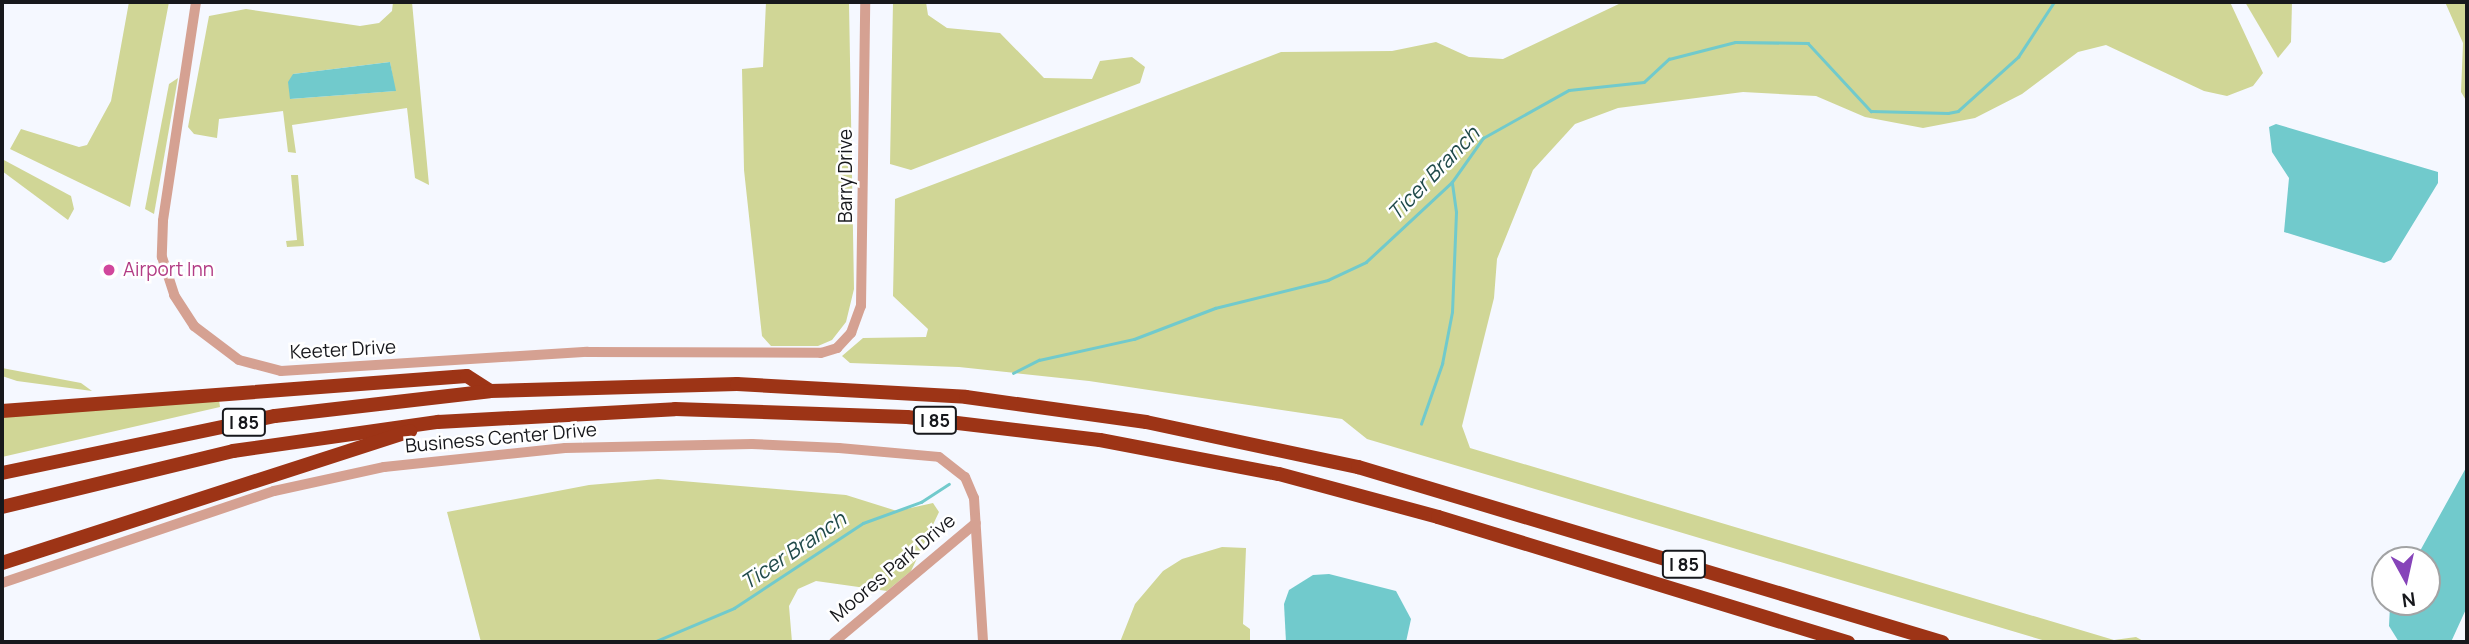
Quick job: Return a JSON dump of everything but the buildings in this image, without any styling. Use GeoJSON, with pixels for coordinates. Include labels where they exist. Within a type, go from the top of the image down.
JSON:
{"type":"FeatureCollection","features":[{"type":"Feature","properties":{"kind":"highway"},"geometry":{"type":"LineString","coordinates":[[2,411],[467,376],[490,391]]}},
{"type":"Feature","properties":{"kind":"highway","name":"I 85"},"geometry":{"type":"LineString","coordinates":[[2,473],[275,416],[490,391],[665,384],[809,386],[966,397],[1146,422],[1251,442],[1415,482],[1942,642]]}},
{"type":"Feature","properties":{"kind":"highway","name":"I 85"},"geometry":{"type":"LineString","coordinates":[[2,507],[233,451],[438,422],[599,411],[747,409],[907,417],[1100,440],[1349,492],[1848,642]]}},
{"type":"Feature","properties":{"kind":"highway"},"geometry":{"type":"LineString","coordinates":[[2,563],[438,422]]}},
{"type":"Feature","properties":{"kind":"street","name":"Keeter Drive"},"geometry":{"type":"LineString","coordinates":[[196,2],[163,220],[162,257],[174,295],[188,319],[239,360],[281,371],[597,352],[821,353],[841,345]]}},
{"type":"Feature","properties":{"kind":"street","name":"Barry Drive"},"geometry":{"type":"LineString","coordinates":[[841,345],[857,323],[861,306],[865,2]]}},
{"type":"Feature","properties":{"kind":"street","name":"Business Center Drive"},"geometry":{"type":"LineString","coordinates":[[2,583],[274,491],[384,467],[565,448],[752,444],[926,455],[948,461],[965,477],[974,498],[984,642]]}},
{"type":"Feature","properties":{"kind":"street","name":"Moores Park Drive"},"geometry":{"type":"LineString","coordinates":[[834,642],[976,523]]}},
{"type":"Feature","properties":{"kind":"green space"},"geometry":{"type":"Polygon","coordinates":[[[129,2],[169,2],[130,207],[10,149],[21,129],[79,147],[87,145],[111,101],[129,2]]]}},
{"type":"Feature","properties":{"kind":"green space"},"geometry":{"type":"Polygon","coordinates":[[[393,2],[412,2],[429,185],[415,178],[407,108],[292,125],[296,153],[288,152],[283,111],[219,119],[217,138],[194,134],[188,127],[209,16],[246,9],[360,26],[379,23],[392,11],[393,2]],[[390,62],[293,74],[290,99],[395,91],[390,62]]]}},
{"type":"Feature","properties":{"kind":"green space"},"geometry":{"type":"Polygon","coordinates":[[[766,2],[849,2],[854,289],[846,322],[832,340],[818,346],[771,346],[762,336],[744,170],[742,69],[763,67],[766,2]]]}},
{"type":"Feature","properties":{"kind":"green space"},"geometry":{"type":"Polygon","coordinates":[[[893,2],[926,2],[928,15],[947,28],[1000,33],[1044,78],[1092,79],[1100,61],[1132,57],[1145,67],[1140,83],[911,170],[890,164],[893,2]]]}},
{"type":"Feature","properties":{"kind":"green space"},"geometry":{"type":"Polygon","coordinates":[[[1623,2],[2230,2],[2263,73],[2253,86],[2227,96],[2204,91],[2106,45],[2078,52],[2022,94],[1975,118],[1923,128],[1865,117],[1816,96],[1743,92],[1618,108],[1575,124],[1533,170],[1497,259],[1494,298],[1462,426],[1470,448],[2114,640],[2136,637],[2145,642],[2049,642],[1367,439],[1342,419],[1089,381],[959,367],[850,363],[842,356],[863,338],[926,337],[928,329],[893,296],[895,199],[1281,52],[1392,51],[1436,42],[1469,57],[1503,59],[1623,2]]]}},
{"type":"Feature","properties":{"kind":"green space"},"geometry":{"type":"Polygon","coordinates":[[[2245,2],[2292,2],[2291,42],[2278,58],[2245,2]]]}},
{"type":"Feature","properties":{"kind":"green space"},"geometry":{"type":"Polygon","coordinates":[[[2445,2],[2467,2],[2467,102],[2461,92],[2463,43],[2445,2]]]}},
{"type":"Feature","properties":{"kind":"green space"},"geometry":{"type":"Polygon","coordinates":[[[178,78],[154,214],[145,209],[169,84],[178,78]]]}},
{"type":"Feature","properties":{"kind":"green space"},"geometry":{"type":"Polygon","coordinates":[[[2,159],[71,196],[74,209],[68,220],[2,171],[2,159]]]}},
{"type":"Feature","properties":{"kind":"green space"},"geometry":{"type":"Polygon","coordinates":[[[291,175],[298,175],[304,246],[287,247],[286,241],[297,240],[291,175]]]}},
{"type":"Feature","properties":{"kind":"green space"},"geometry":{"type":"Polygon","coordinates":[[[2,368],[81,383],[92,391],[17,381],[2,376],[2,368]]]}},
{"type":"Feature","properties":{"kind":"green space"},"geometry":{"type":"Polygon","coordinates":[[[219,400],[220,407],[2,457],[2,417],[219,400]]]}},
{"type":"Feature","properties":{"kind":"green space"},"geometry":{"type":"Polygon","coordinates":[[[658,479],[846,495],[897,511],[933,503],[939,512],[911,571],[887,591],[816,581],[798,589],[789,606],[792,642],[481,642],[447,512],[589,485],[658,479]]]}},
{"type":"Feature","properties":{"kind":"green space"},"geometry":{"type":"Polygon","coordinates":[[[1222,547],[1246,548],[1243,624],[1250,629],[1250,642],[1120,642],[1135,604],[1163,571],[1182,559],[1222,547]]]}},
{"type":"Feature","properties":{"kind":"water"},"geometry":{"type":"Polygon","coordinates":[[[390,62],[396,91],[290,99],[288,82],[293,74],[390,62]]]}},
{"type":"Feature","properties":{"kind":"water"},"geometry":{"type":"Polygon","coordinates":[[[2276,124],[2438,172],[2438,183],[2391,260],[2384,263],[2284,232],[2289,178],[2272,152],[2269,127],[2276,124]]]}},
{"type":"Feature","properties":{"kind":"water"},"geometry":{"type":"Polygon","coordinates":[[[2467,466],[2467,607],[2451,642],[2399,642],[2389,626],[2390,616],[2441,616],[2441,546],[2423,546],[2467,466]]]}},
{"type":"Feature","properties":{"kind":"water"},"geometry":{"type":"Polygon","coordinates":[[[1329,574],[1396,591],[1411,619],[1406,642],[1286,642],[1284,604],[1289,590],[1313,575],[1329,574]]]}},
{"type":"Feature","properties":{"kind":"waterway","name":"Ticer Branch"},"geometry":{"type":"LineString","coordinates":[[1013,373],[1039,360],[1134,339],[1215,308],[1328,280],[1366,262],[1452,182],[1483,138],[1569,90],[1644,82],[1669,59],[1735,42],[1808,43],[1871,111],[1948,113],[1958,111],[2018,57],[2054,2]]}},
{"type":"Feature","properties":{"kind":"waterway"},"geometry":{"type":"LineString","coordinates":[[1421,424],[1442,364],[1452,312],[1456,212],[1452,182]]}},
{"type":"Feature","properties":{"kind":"waterway","name":"Ticer Branch"},"geometry":{"type":"LineString","coordinates":[[654,642],[734,608],[863,523],[921,502],[949,484]]}},
{"type":"Feature","properties":{"kind":"place","name":"Airport Inn"},"geometry":{"type":"Point","coordinates":[109,270]}}]}
